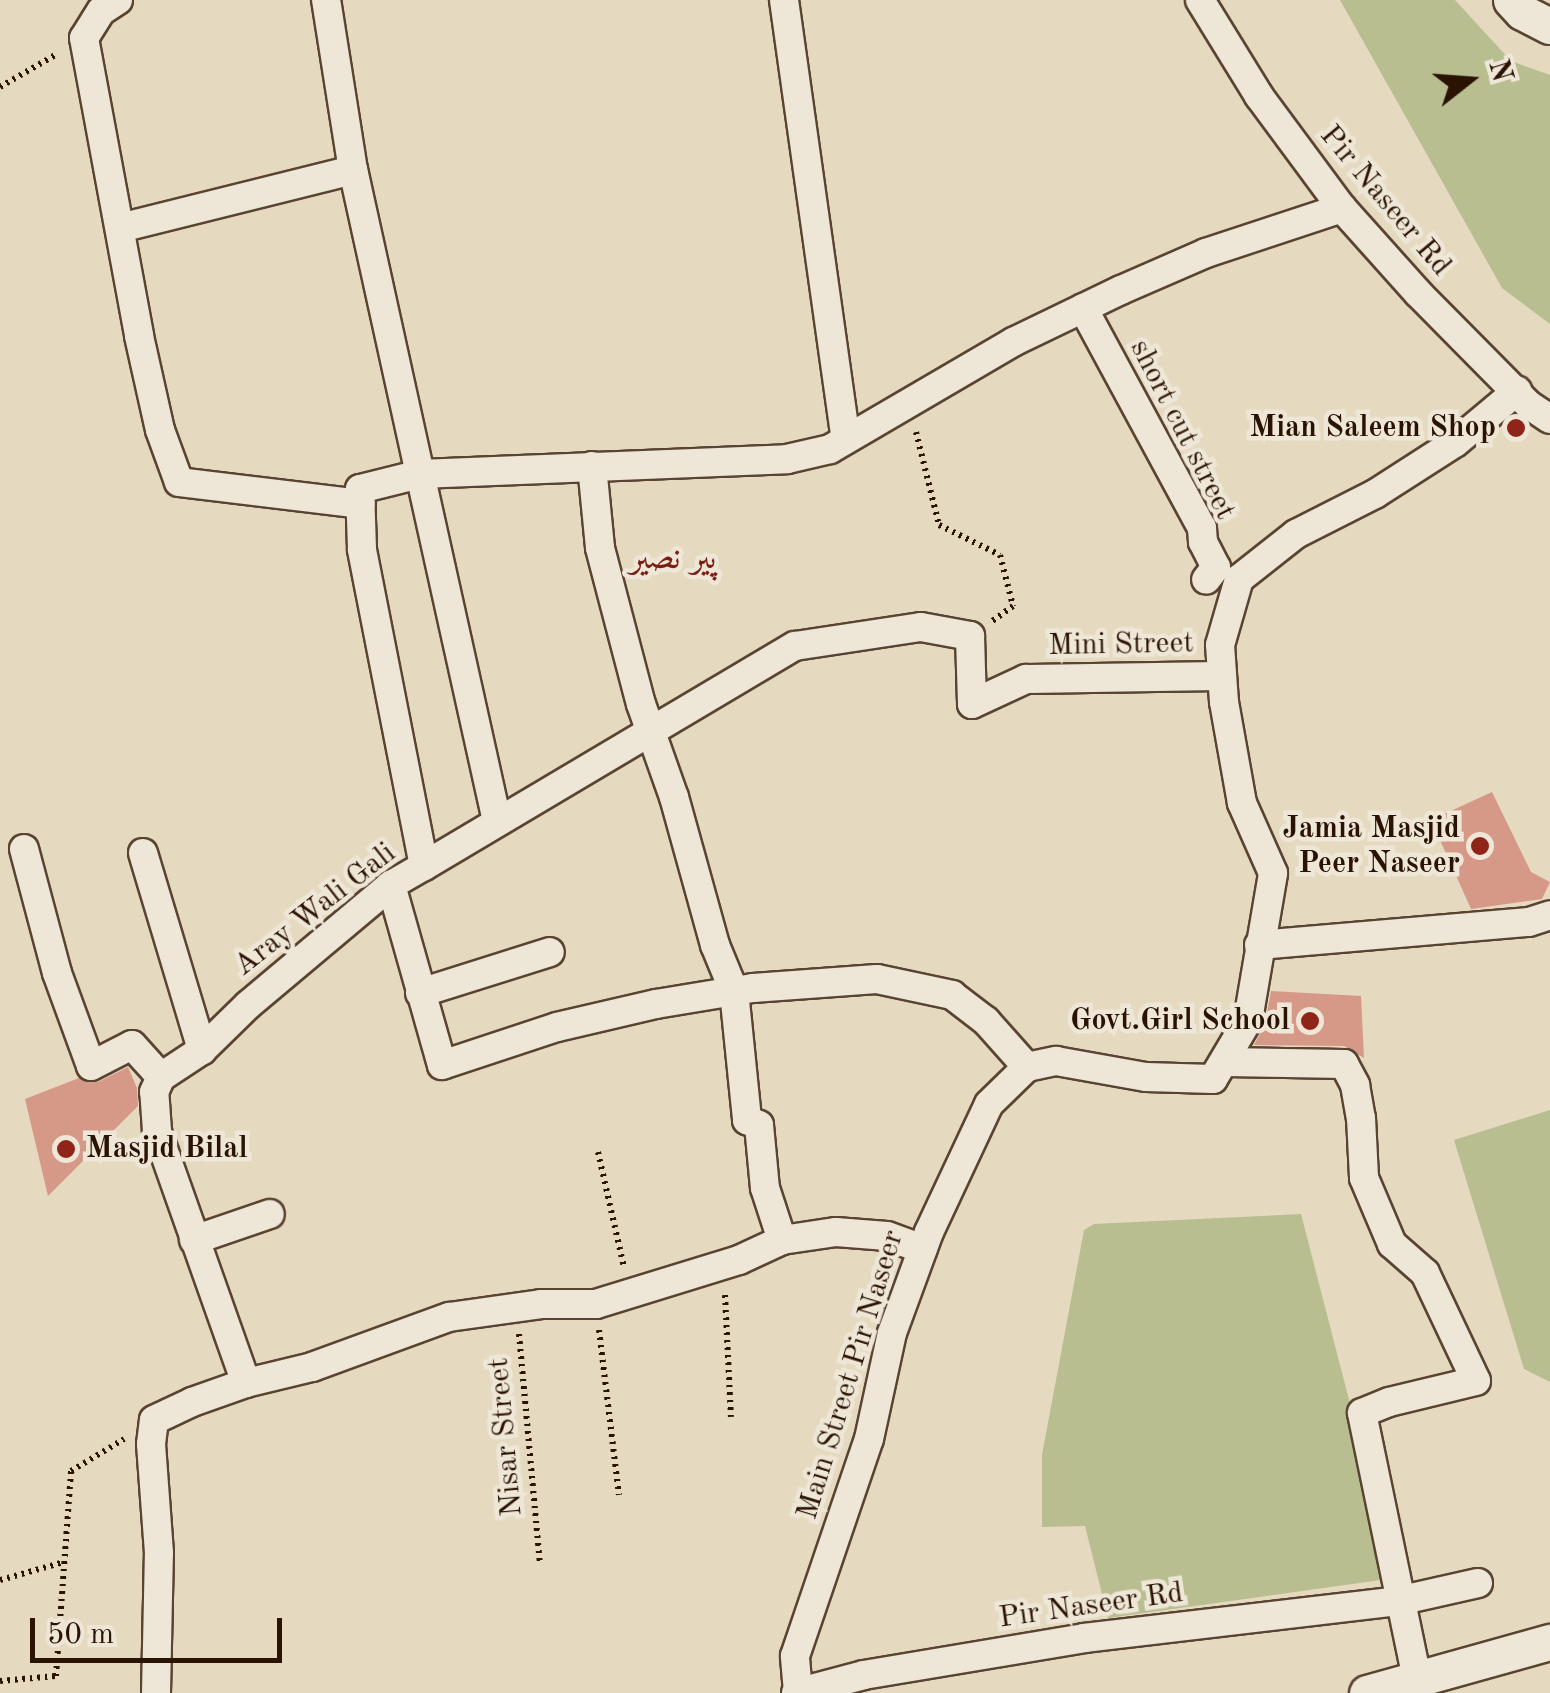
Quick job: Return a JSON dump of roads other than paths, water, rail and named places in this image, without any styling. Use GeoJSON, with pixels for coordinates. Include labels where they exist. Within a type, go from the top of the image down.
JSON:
{"type":"FeatureCollection","features":[{"type":"Feature","properties":{"kind":"street"},"geometry":{"type":"LineString","coordinates":[[118,0],[101,11],[84,38],[160,430],[179,482],[361,504],[360,489],[420,474],[787,460],[830,449],[908,402],[1083,308],[1206,253],[1342,208]]}},
{"type":"Feature","properties":{"kind":"street"},"geometry":{"type":"LineString","coordinates":[[326,0],[353,170],[497,821]]}},
{"type":"Feature","properties":{"kind":"street"},"geometry":{"type":"LineString","coordinates":[[784,0],[846,439]]}},
{"type":"Feature","properties":{"kind":"street","name":"Pir Naseer Rd"},"geometry":{"type":"LineString","coordinates":[[1200,0],[1259,96],[1342,208],[1418,292],[1517,392],[1550,419]]}},
{"type":"Feature","properties":{"kind":"street"},"geometry":{"type":"LineString","coordinates":[[1512,0],[1522,12],[1550,26]]}},
{"type":"Feature","properties":{"kind":"street"},"geometry":{"type":"LineString","coordinates":[[120,228],[353,170]]}},
{"type":"Feature","properties":{"kind":"street","name":"short cut street"},"geometry":{"type":"LineString","coordinates":[[1083,308],[1202,528],[1203,542],[1216,566],[1206,580]]}},
{"type":"Feature","properties":{"kind":"street"},"geometry":{"type":"LineString","coordinates":[[391,885],[442,1065],[557,1026],[734,990],[877,979],[952,995],[986,1021],[1026,1067],[1056,1060],[1146,1077],[1212,1079],[1226,1062],[1248,1020],[1273,873],[1242,803],[1222,676],[1220,645],[1238,579],[1296,534],[1375,494],[1456,442],[1517,392]]}},
{"type":"Feature","properties":{"kind":"street"},"geometry":{"type":"LineString","coordinates":[[592,466],[600,548],[715,945],[734,990],[747,1120],[759,1125],[765,1188],[782,1240]]}},
{"type":"Feature","properties":{"kind":"street","name":"Aray Wali Gali"},"geometry":{"type":"LineString","coordinates":[[161,1076],[202,1050],[248,1005],[391,885],[424,866],[362,549],[361,504]]}},
{"type":"Feature","properties":{"kind":"street","name":"Mini Street"},"geometry":{"type":"LineString","coordinates":[[650,730],[794,646],[921,627],[970,636],[972,704],[1026,678],[1222,676]]}},
{"type":"Feature","properties":{"kind":"street"},"geometry":{"type":"LineString","coordinates":[[424,866],[650,730]]}},
{"type":"Feature","properties":{"kind":"street"},"geometry":{"type":"LineString","coordinates":[[24,849],[56,973],[91,1066],[132,1045],[161,1076],[154,1092],[157,1132],[246,1384]]}},
{"type":"Feature","properties":{"kind":"street"},"geometry":{"type":"LineString","coordinates":[[143,853],[202,1050]]}},
{"type":"Feature","properties":{"kind":"street"},"geometry":{"type":"LineString","coordinates":[[1260,946],[1529,922],[1550,914]]}},
{"type":"Feature","properties":{"kind":"street"},"geometry":{"type":"LineString","coordinates":[[420,993],[550,952]]}},
{"type":"Feature","properties":{"kind":"street"},"geometry":{"type":"LineString","coordinates":[[1226,1062],[1344,1064],[1358,1102],[1364,1178],[1392,1244],[1425,1273],[1476,1381],[1389,1402],[1362,1413],[1417,1679]]}},
{"type":"Feature","properties":{"kind":"street","name":"Main Street Pir Naseer"},"geometry":{"type":"LineString","coordinates":[[797,1693],[795,1656],[868,1439],[892,1333],[923,1248],[989,1104],[1026,1067]]}},
{"type":"Feature","properties":{"kind":"street"},"geometry":{"type":"LineString","coordinates":[[194,1240],[270,1214]]}},
{"type":"Feature","properties":{"kind":"street"},"geometry":{"type":"LineString","coordinates":[[156,1693],[159,1552],[151,1444],[154,1420],[192,1402],[312,1366],[409,1328],[516,1308],[596,1304],[724,1264],[782,1240],[836,1232],[887,1236],[923,1248]]}},
{"type":"Feature","properties":{"kind":"street","name":"Pir Naseer Rd"},"geometry":{"type":"LineString","coordinates":[[797,1693],[864,1675],[1084,1638],[1398,1601],[1478,1583]]}},
{"type":"Feature","properties":{"kind":"street"},"geometry":{"type":"LineString","coordinates":[[1367,1693],[1550,1642]]}},
{"type":"Feature","properties":{"kind":"place","name":"Mian Saleem Shop"},"geometry":{"type":"Point","coordinates":[1516,428]}},
{"type":"Feature","properties":{"kind":"place","name":"Jamia Masjid Peer Naseer"},"geometry":{"type":"Point","coordinates":[1480,846]}},
{"type":"Feature","properties":{"kind":"place","name":"Govt.Girl School"},"geometry":{"type":"Point","coordinates":[1310,1021]}},
{"type":"Feature","properties":{"kind":"place","name":"Masjid Bilal"},"geometry":{"type":"Point","coordinates":[66,1149]}},
{"type":"Feature","properties":{"kind":"district","name":"پیر نصیر"},"geometry":{"type":"Point","coordinates":[673,559]}}]}
